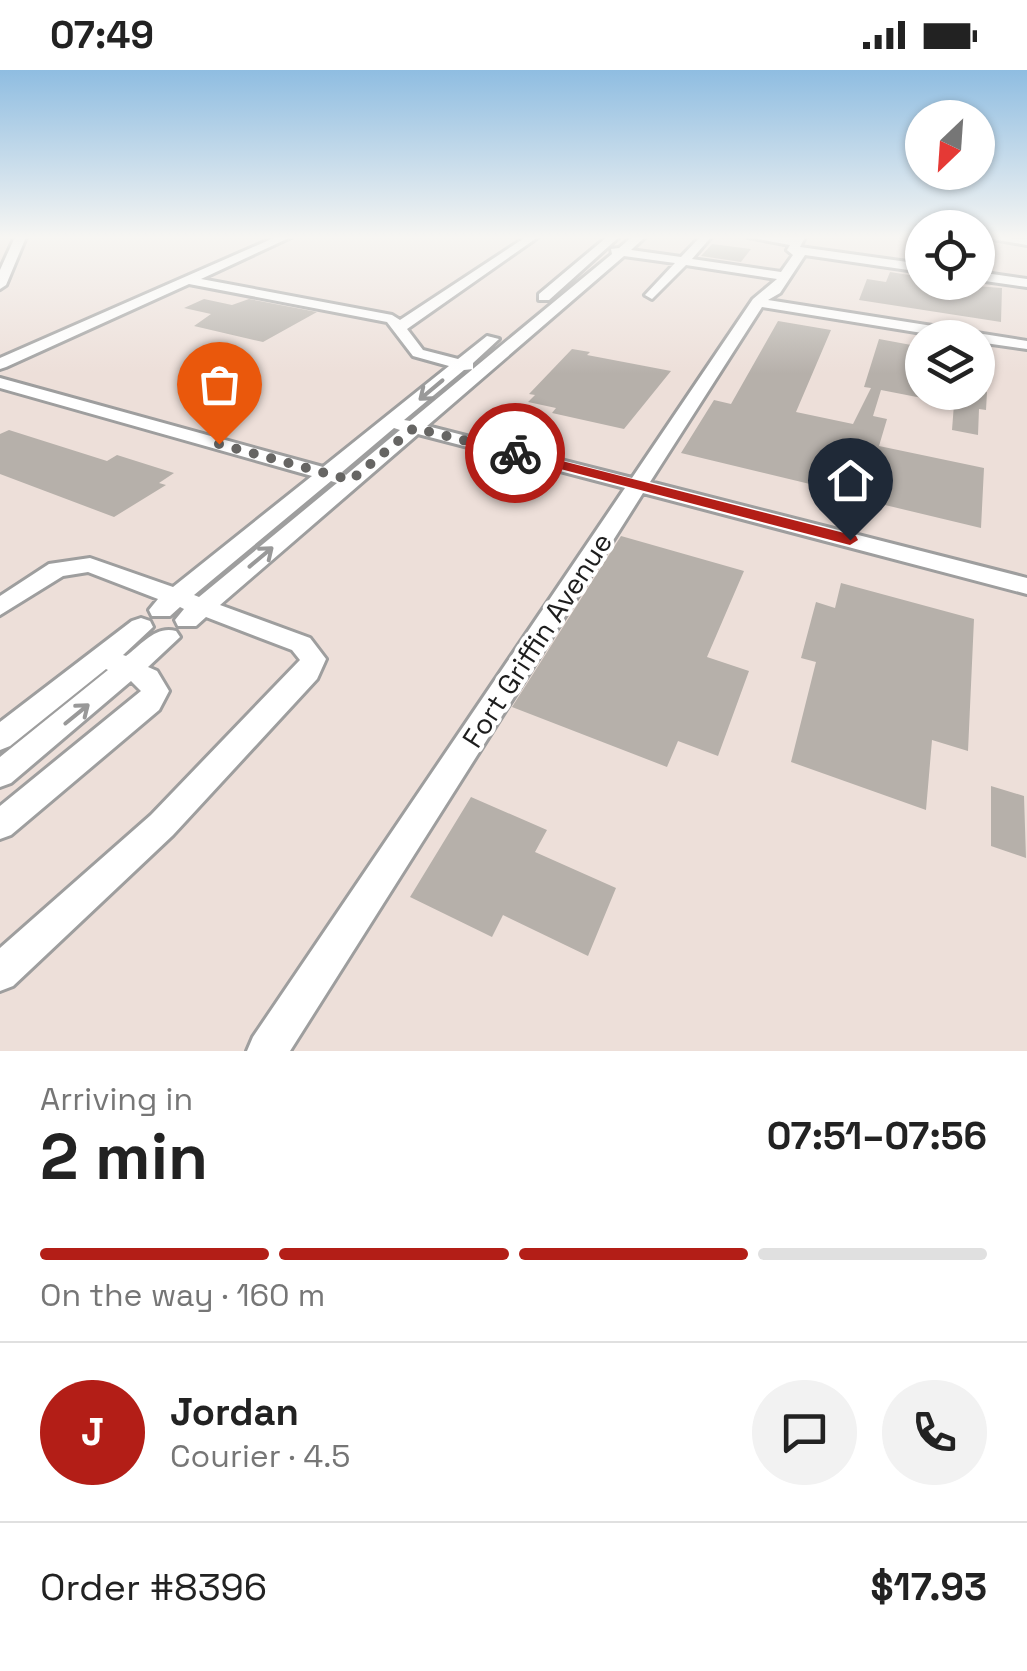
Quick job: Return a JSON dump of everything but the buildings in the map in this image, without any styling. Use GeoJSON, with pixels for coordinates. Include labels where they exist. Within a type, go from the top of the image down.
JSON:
{"type":"FeatureCollection","features":[{"type":"Feature","properties":{"kind":"street"},"geometry":{"type":"LineString","coordinates":[[0,364],[181,283]]}},
{"type":"Feature","properties":{"kind":"street"},"geometry":{"type":"LineString","coordinates":[[202,283],[384,317],[401,326],[418,353],[480,369]]}},
{"type":"Feature","properties":{"kind":"street"},"geometry":{"type":"LineString","coordinates":[[401,326],[465,283]]}},
{"type":"Feature","properties":{"kind":"street"},"geometry":{"type":"LineString","coordinates":[[172,617],[329,474],[565,283]]}},
{"type":"Feature","properties":{"kind":"street"},"geometry":{"type":"LineString","coordinates":[[0,774],[117,662],[414,428],[572,283]]}},
{"type":"Feature","properties":{"kind":"street"},"geometry":{"type":"LineString","coordinates":[[652,295],[663,283]]}},
{"type":"Feature","properties":{"kind":"street","name":"Fort Griffin Avenue"},"geometry":{"type":"LineString","coordinates":[[267,1051],[758,302],[778,283]]}},
{"type":"Feature","properties":{"kind":"street"},"geometry":{"type":"LineString","coordinates":[[758,302],[1027,345]]}},
{"type":"Feature","properties":{"kind":"street"},"geometry":{"type":"LineString","coordinates":[[0,383],[351,480]]}},
{"type":"Feature","properties":{"kind":"street"},"geometry":{"type":"LineString","coordinates":[[392,422],[1027,586]]}},
{"type":"Feature","properties":{"kind":"street"},"geometry":{"type":"LineString","coordinates":[[0,607],[50,573],[73,564],[96,567],[172,617],[308,648],[312,666],[162,825],[0,972]]}},
{"type":"Feature","properties":{"kind":"street"},"geometry":{"type":"LineString","coordinates":[[0,738],[117,662]]}},
{"type":"Feature","properties":{"kind":"street"},"geometry":{"type":"LineString","coordinates":[[0,824],[149,703],[155,691],[148,678],[117,662]]}},
{"type":"Feature","properties":{"kind":"shaded area"},"geometry":{"type":"Polygon","coordinates":[[[0,283],[905,283],[905,300],[995,300],[995,283],[1027,283],[1027,1051],[0,1051],[0,283]]]}},
{"type":"Feature","properties":{"kind":"way so far"},"geometry":{"type":"LineString","coordinates":[[219,444],[351,480],[414,428],[515,453]]}},
{"type":"Feature","properties":{"kind":"route"},"geometry":{"type":"LineString","coordinates":[[515,453],[850,540]]}}]}
